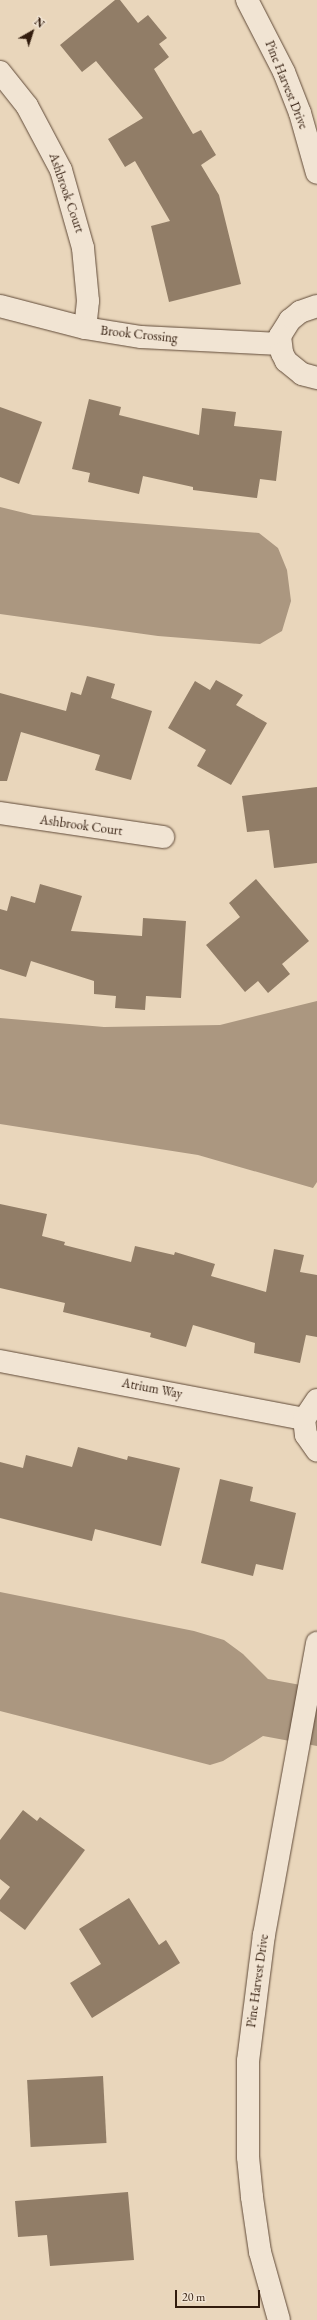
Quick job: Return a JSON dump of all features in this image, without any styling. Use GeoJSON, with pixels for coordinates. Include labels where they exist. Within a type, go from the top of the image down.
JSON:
{"type":"FeatureCollection","features":[{"type":"Feature","properties":{"kind":"street","name":"Pine Harvest Drive"},"geometry":{"type":"LineString","coordinates":[[247,0],[284,72],[300,113],[317,173]]}},
{"type":"Feature","properties":{"kind":"street","name":"Ashbrook Court"},"geometry":{"type":"LineString","coordinates":[[0,72],[27,106],[47,139],[63,177],[83,248],[88,301],[84,328]]}},
{"type":"Feature","properties":{"kind":"street","name":"Brook Crossing"},"geometry":{"type":"LineString","coordinates":[[0,306],[84,328],[141,337],[280,344]]}},
{"type":"Feature","properties":{"kind":"street"},"geometry":{"type":"LineString","coordinates":[[317,306],[300,312],[290,320],[284,328],[280,344],[282,353],[292,367],[317,378]]}},
{"type":"Feature","properties":{"kind":"street","name":"Ashbrook Court"},"geometry":{"type":"LineString","coordinates":[[0,813],[163,837]]}},
{"type":"Feature","properties":{"kind":"street","name":"Atrium Way"},"geometry":{"type":"LineString","coordinates":[[0,1361],[304,1419]]}},
{"type":"Feature","properties":{"kind":"street"},"geometry":{"type":"LineString","coordinates":[[317,1400],[304,1419],[306,1435],[317,1451]]}},
{"type":"Feature","properties":{"kind":"street","name":"Pine Harvest Drive"},"geometry":{"type":"LineString","coordinates":[[279,2320],[260,2252],[248,2157],[246,2107],[253,2006],[317,1643]]}},
{"type":"Feature","properties":{"kind":"shaded area"},"geometry":{"type":"Polygon","coordinates":[[[0,507],[33,515],[259,533],[278,548],[287,570],[291,601],[282,631],[260,644],[158,636],[0,614],[0,507]]]}},
{"type":"Feature","properties":{"kind":"shaded area"},"geometry":{"type":"Polygon","coordinates":[[[317,1001],[317,1182],[313,1188],[198,1155],[0,1124],[0,1018],[104,1027],[220,1025],[317,1001]]]}},
{"type":"Feature","properties":{"kind":"shaded area"},"geometry":{"type":"Polygon","coordinates":[[[0,1592],[194,1631],[224,1640],[243,1654],[268,1679],[317,1688],[317,1746],[263,1736],[223,1761],[210,1765],[0,1711],[0,1592]]]}},
{"type":"Feature","properties":{"kind":"building"},"geometry":{"type":"Polygon","coordinates":[[[115,0],[120,0],[138,23],[148,15],[167,38],[159,44],[169,57],[154,69],[193,134],[201,130],[216,155],[201,165],[219,195],[241,284],[169,302],[151,226],[170,221],[135,161],[125,167],[108,139],[143,118],[96,61],[82,72],[60,45],[115,0]]]}},
{"type":"Feature","properties":{"kind":"building"},"geometry":{"type":"Polygon","coordinates":[[[89,399],[121,407],[119,415],[199,435],[202,408],[236,412],[234,426],[282,431],[276,481],[260,479],[257,498],[193,490],[193,487],[143,476],[139,494],[88,482],[90,473],[72,469],[89,399]]]}},
{"type":"Feature","properties":{"kind":"building"},"geometry":{"type":"Polygon","coordinates":[[[0,407],[42,422],[19,484],[0,477],[0,407]]]}},
{"type":"Feature","properties":{"kind":"building"},"geometry":{"type":"Polygon","coordinates":[[[87,676],[115,684],[111,698],[152,711],[131,780],[95,770],[100,755],[21,732],[7,781],[0,781],[0,693],[66,711],[71,692],[81,695],[87,676]]]}},
{"type":"Feature","properties":{"kind":"building"},"geometry":{"type":"Polygon","coordinates":[[[216,680],[243,695],[236,705],[267,723],[231,785],[197,766],[206,750],[168,728],[195,681],[210,690],[216,680]]]}},
{"type":"Feature","properties":{"kind":"building"},"geometry":{"type":"Polygon","coordinates":[[[317,787],[317,863],[274,868],[269,830],[247,832],[242,796],[317,787]]]}},
{"type":"Feature","properties":{"kind":"building"},"geometry":{"type":"Polygon","coordinates":[[[256,879],[309,941],[282,964],[290,974],[268,993],[258,981],[245,992],[206,945],[240,917],[229,903],[256,879]]]}},
{"type":"Feature","properties":{"kind":"building"},"geometry":{"type":"Polygon","coordinates":[[[40,884],[82,896],[71,931],[142,936],[143,918],[186,921],[181,998],[146,996],[145,1010],[115,1008],[116,996],[94,994],[94,981],[31,961],[26,977],[0,969],[0,909],[7,911],[11,896],[35,903],[40,884]]]}},
{"type":"Feature","properties":{"kind":"building"},"geometry":{"type":"Polygon","coordinates":[[[0,1204],[47,1214],[42,1236],[65,1242],[64,1245],[131,1262],[135,1246],[174,1255],[175,1252],[215,1264],[211,1276],[266,1292],[274,1249],[304,1255],[300,1272],[317,1275],[317,1337],[306,1335],[300,1363],[254,1353],[255,1343],[193,1325],[186,1347],[150,1337],[151,1333],[63,1312],[65,1303],[0,1288],[0,1204]]]}},
{"type":"Feature","properties":{"kind":"building"},"geometry":{"type":"Polygon","coordinates":[[[78,1447],[127,1460],[128,1456],[180,1468],[161,1546],[95,1529],[92,1541],[0,1518],[0,1462],[23,1468],[26,1455],[72,1467],[78,1447]]]}},
{"type":"Feature","properties":{"kind":"building"},"geometry":{"type":"Polygon","coordinates":[[[220,1479],[253,1487],[250,1501],[296,1513],[283,1570],[256,1564],[253,1576],[201,1563],[220,1479]]]}},
{"type":"Feature","properties":{"kind":"building"},"geometry":{"type":"Polygon","coordinates":[[[23,1810],[37,1821],[40,1817],[85,1850],[25,1930],[0,1911],[0,1900],[10,1887],[0,1879],[0,1840],[23,1810]]]}},
{"type":"Feature","properties":{"kind":"building"},"geometry":{"type":"Polygon","coordinates":[[[129,1898],[159,1945],[166,1940],[180,1963],[92,2018],[70,1983],[101,1964],[79,1929],[129,1898]]]}},
{"type":"Feature","properties":{"kind":"building"},"geometry":{"type":"Polygon","coordinates":[[[103,2076],[107,2143],[31,2147],[27,2080],[103,2076]]]}},
{"type":"Feature","properties":{"kind":"building"},"geometry":{"type":"Polygon","coordinates":[[[128,2192],[134,2260],[50,2266],[47,2235],[18,2237],[15,2201],[128,2192]]]}}]}
